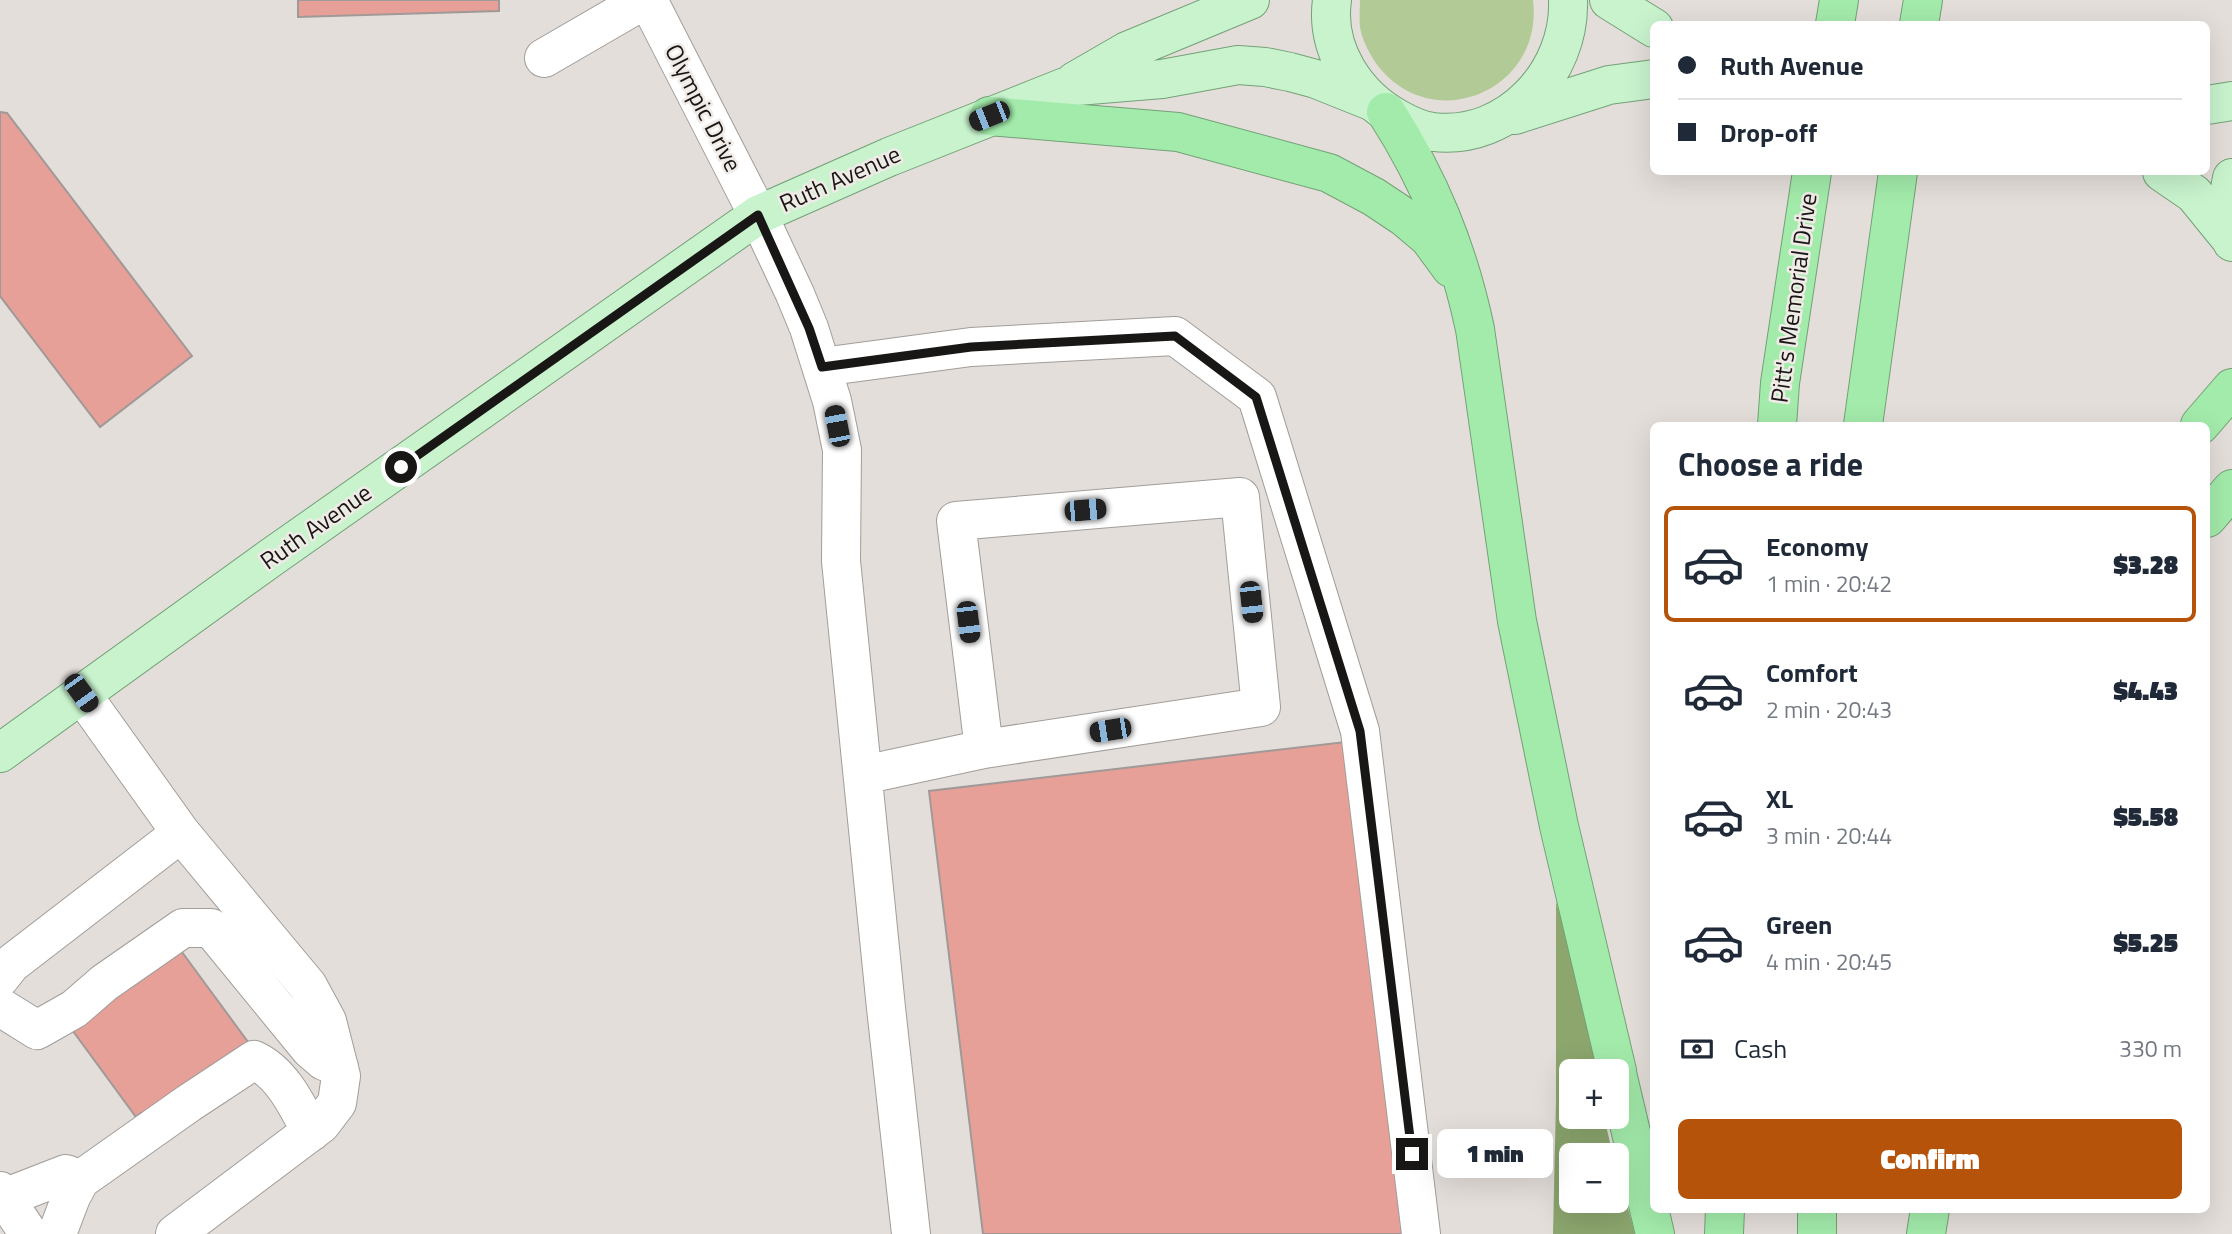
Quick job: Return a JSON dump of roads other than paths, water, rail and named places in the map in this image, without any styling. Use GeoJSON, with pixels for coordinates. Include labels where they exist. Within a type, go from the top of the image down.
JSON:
{"type":"FeatureCollection","features":[{"type":"Feature","properties":{"kind":"highway"},"geometry":{"type":"LineString","coordinates":[[1836,21],[1839,0]]}},
{"type":"Feature","properties":{"kind":"highway"},"geometry":{"type":"LineString","coordinates":[[1920,21],[1923,0]]}},
{"type":"Feature","properties":{"kind":"highway"},"geometry":{"type":"LineString","coordinates":[[1378,106],[1407,145],[1430,188],[1467,290],[1517,621],[1559,826],[1614,1059]]}},
{"type":"Feature","properties":{"kind":"highway"},"geometry":{"type":"LineString","coordinates":[[989,116],[1178,132],[1329,173],[1374,197],[1421,231],[1467,290]]}},
{"type":"Feature","properties":{"kind":"highway","name":"Pitt's Memorial Drive"},"geometry":{"type":"LineString","coordinates":[[1777,422],[1780,383],[1812,175]]}},
{"type":"Feature","properties":{"kind":"highway"},"geometry":{"type":"LineString","coordinates":[[1863,422],[1898,175]]}},
{"type":"Feature","properties":{"kind":"highway"},"geometry":{"type":"LineString","coordinates":[[2203,422],[2232,388]]}},
{"type":"Feature","properties":{"kind":"highway"},"geometry":{"type":"LineString","coordinates":[[2210,514],[2232,489]]}},
{"type":"Feature","properties":{"kind":"highway"},"geometry":{"type":"LineString","coordinates":[[1629,1123],[1650,1213]]}},
{"type":"Feature","properties":{"kind":"highway"},"geometry":{"type":"LineString","coordinates":[[1650,1213],[1655,1234]]}},
{"type":"Feature","properties":{"kind":"highway"},"geometry":{"type":"LineString","coordinates":[[1724,1234],[1725,1213]]}},
{"type":"Feature","properties":{"kind":"highway"},"geometry":{"type":"LineString","coordinates":[[1816,1234],[1817,1213]]}},
{"type":"Feature","properties":{"kind":"highway"},"geometry":{"type":"LineString","coordinates":[[1926,1234],[1929,1213]]}},
{"type":"Feature","properties":{"kind":"main road"},"geometry":{"type":"LineString","coordinates":[[1065,87],[1127,51],[1250,0]]}},
{"type":"Feature","properties":{"kind":"main road"},"geometry":{"type":"LineString","coordinates":[[1332,0],[1333,27],[1343,63],[1350,78],[1378,106]]}},
{"type":"Feature","properties":{"kind":"main road"},"geometry":{"type":"LineString","coordinates":[[1496,121],[1533,94],[1548,75],[1561,52],[1569,0]]}},
{"type":"Feature","properties":{"kind":"main road"},"geometry":{"type":"LineString","coordinates":[[1609,0],[1650,26]]}},
{"type":"Feature","properties":{"kind":"main road","name":"Ruth Avenue"},"geometry":{"type":"LineString","coordinates":[[0,753],[758,215],[989,116],[1065,87],[1162,79],[1237,65],[1265,67],[1329,83],[1378,106],[1412,126],[1432,132],[1455,132],[1473,129],[1609,85],[1650,80]]}},
{"type":"Feature","properties":{"kind":"main road"},"geometry":{"type":"LineString","coordinates":[[2210,105],[2232,101]]}},
{"type":"Feature","properties":{"kind":"main road"},"geometry":{"type":"LineString","coordinates":[[2166,175],[2194,194],[2211,211],[2231,239]]}},
{"type":"Feature","properties":{"kind":"main road"},"geometry":{"type":"LineString","coordinates":[[2231,239],[2229,208],[2232,178]]}},
{"type":"Feature","properties":{"kind":"street"},"geometry":{"type":"LineString","coordinates":[[544,58],[646,0]]}},
{"type":"Feature","properties":{"kind":"street","name":"Olympic Drive"},"geometry":{"type":"LineString","coordinates":[[646,0],[758,215],[809,328],[832,401],[842,450],[841,561],[911,1234]]}},
{"type":"Feature","properties":{"kind":"street"},"geometry":{"type":"LineString","coordinates":[[822,367],[971,347],[1175,336],[1256,397],[1360,731],[1421,1234]]}},
{"type":"Feature","properties":{"kind":"street"},"geometry":{"type":"LineString","coordinates":[[863,775],[984,749],[1261,707],[1240,497],[956,521],[984,749]]}},
{"type":"Feature","properties":{"kind":"street"},"geometry":{"type":"LineString","coordinates":[[81,693],[181,833],[308,986],[327,1021],[324,1058]]}},
{"type":"Feature","properties":{"kind":"street"},"geometry":{"type":"LineString","coordinates":[[0,978],[11,964],[181,833]]}},
{"type":"Feature","properties":{"kind":"street"},"geometry":{"type":"LineString","coordinates":[[0,1007],[37,1030],[74,1009],[104,983],[183,928],[211,928],[341,1076],[337,1102],[321,1124],[175,1234]]}},
{"type":"Feature","properties":{"kind":"street"},"geometry":{"type":"LineString","coordinates":[[57,1234],[80,1180],[254,1060],[267,1066],[293,1098],[311,1132]]}},
{"type":"Feature","properties":{"kind":"street"},"geometry":{"type":"LineString","coordinates":[[29,1234],[2,1195],[66,1174],[80,1180]]}}]}
